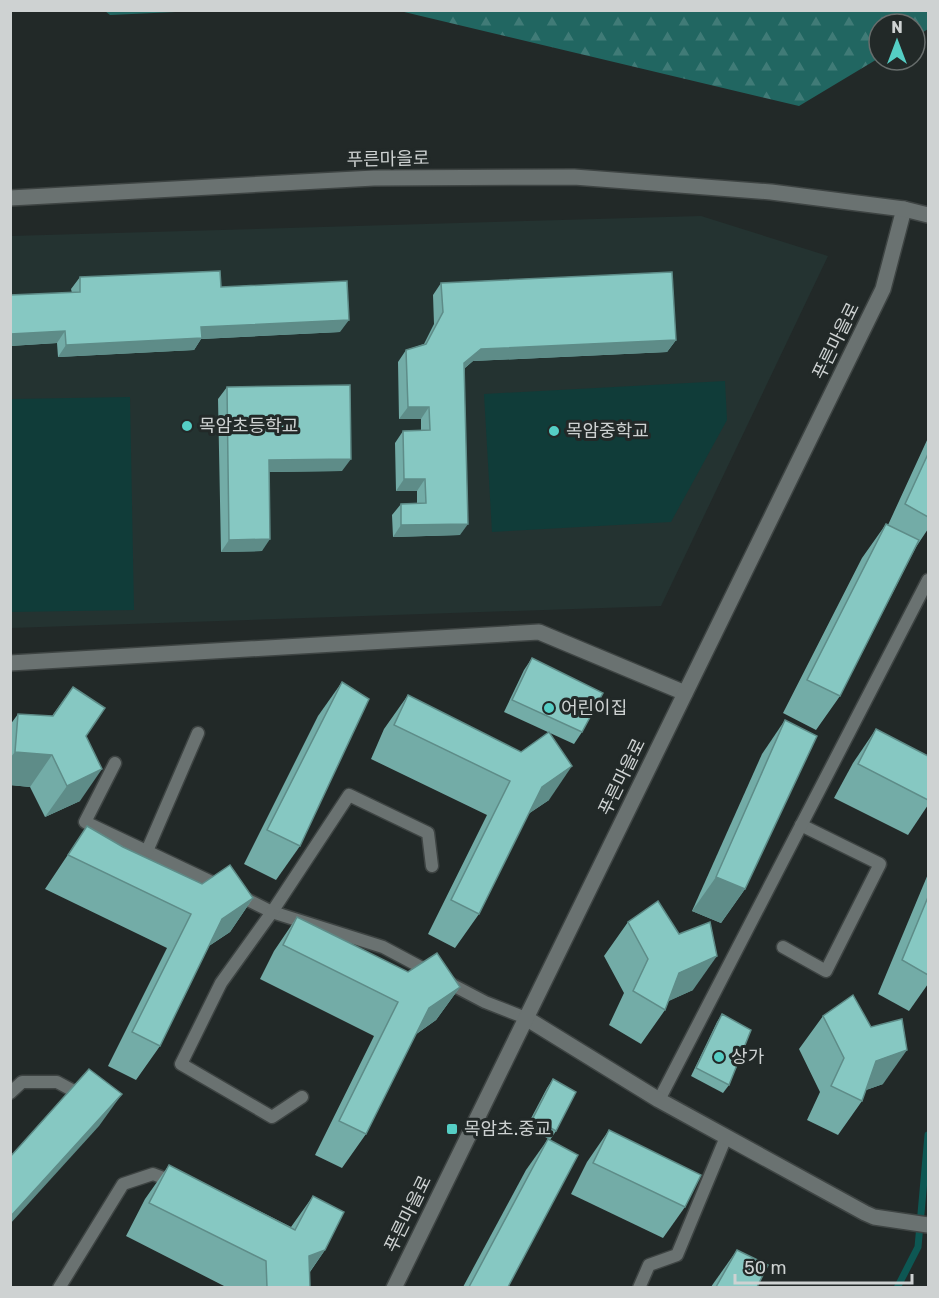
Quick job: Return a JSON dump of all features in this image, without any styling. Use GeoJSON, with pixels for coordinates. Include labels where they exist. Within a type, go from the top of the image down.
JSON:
{"type":"FeatureCollection","features":[{"type":"Feature","properties":{"kind":"street","name":"푸른마을로"},"geometry":{"type":"LineString","coordinates":[[10,198],[374,177],[574,177],[771,192],[904,209],[883,289],[394,1287]]}},
{"type":"Feature","properties":{"kind":"street"},"geometry":{"type":"LineString","coordinates":[[904,209],[928,214]]}},
{"type":"Feature","properties":{"kind":"street"},"geometry":{"type":"LineString","coordinates":[[10,663],[539,632],[685,693]]}},
{"type":"Feature","properties":{"kind":"street"},"geometry":{"type":"LineString","coordinates":[[525,1018],[659,1100],[874,1217],[928,1225]]}},
{"type":"Feature","properties":{"kind":"lane"},"geometry":{"type":"LineString","coordinates":[[659,1100],[928,580]]}},
{"type":"Feature","properties":{"kind":"lane"},"geometry":{"type":"LineString","coordinates":[[147,852],[198,733]]}},
{"type":"Feature","properties":{"kind":"lane"},"geometry":{"type":"LineString","coordinates":[[115,763],[85,822],[272,912],[382,947],[485,1002],[525,1018]]}},
{"type":"Feature","properties":{"kind":"lane"},"geometry":{"type":"LineString","coordinates":[[302,1097],[272,1117],[181,1064],[221,983],[272,912],[349,795],[428,833],[432,866]]}},
{"type":"Feature","properties":{"kind":"lane"},"geometry":{"type":"LineString","coordinates":[[783,947],[826,971],[880,864],[801,825]]}},
{"type":"Feature","properties":{"kind":"lane"},"geometry":{"type":"LineString","coordinates":[[10,1093],[22,1082],[57,1082],[86,1098]]}},
{"type":"Feature","properties":{"kind":"lane"},"geometry":{"type":"LineString","coordinates":[[639,1287],[649,1265],[677,1255],[726,1137]]}},
{"type":"Feature","properties":{"kind":"lane"},"geometry":{"type":"LineString","coordinates":[[59,1287],[123,1184],[153,1174],[186,1186]]}},
{"type":"Feature","properties":{"kind":"shaded area"},"geometry":{"type":"Polygon","coordinates":[[[701,216],[828,256],[661,606],[11,628],[10,236],[701,216]]]}},
{"type":"Feature","properties":{"kind":"shaded area"},"geometry":{"type":"Polygon","coordinates":[[[725,381],[727,420],[671,522],[492,532],[484,394],[725,381]]]}},
{"type":"Feature","properties":{"kind":"shaded area"},"geometry":{"type":"Polygon","coordinates":[[[130,397],[134,610],[11,612],[11,399],[130,397]]]}},
{"type":"Feature","properties":{"kind":"green space"},"geometry":{"type":"Polygon","coordinates":[[[928,10],[928,29],[927,12],[867,12],[867,65],[799,106],[400,11],[928,10]]]}},
{"type":"Feature","properties":{"kind":"green space"},"geometry":{"type":"Polygon","coordinates":[[[105,11],[197,11],[110,15],[105,11]]]}},
{"type":"Feature","properties":{"kind":"building"},"geometry":{"type":"Polygon","coordinates":[[[220,271],[221,287],[347,281],[349,320],[201,327],[202,338],[66,345],[65,331],[10,334],[10,295],[80,292],[80,277],[220,271]]]}},
{"type":"Feature","properties":{"kind":"building"},"geometry":{"type":"Polygon","coordinates":[[[672,272],[676,340],[481,349],[464,363],[468,524],[401,525],[401,504],[426,503],[425,479],[404,479],[403,431],[430,430],[429,407],[408,407],[406,350],[426,344],[443,312],[441,283],[672,272]]]}},
{"type":"Feature","properties":{"kind":"building"},"geometry":{"type":"Polygon","coordinates":[[[350,385],[351,459],[269,460],[270,539],[229,540],[227,387],[350,385]]]}},
{"type":"Feature","properties":{"kind":"building"},"geometry":{"type":"Polygon","coordinates":[[[928,454],[928,517],[905,504],[928,454]]]}},
{"type":"Feature","properties":{"kind":"building"},"geometry":{"type":"Polygon","coordinates":[[[886,524],[919,540],[840,696],[807,680],[886,524]]]}},
{"type":"Feature","properties":{"kind":"building","name":"어린이집"},"geometry":{"type":"Polygon","coordinates":[[[532,658],[603,693],[582,732],[512,700],[532,658]]]}},
{"type":"Feature","properties":{"kind":"building"},"geometry":{"type":"Polygon","coordinates":[[[342,682],[369,699],[300,846],[267,830],[342,682]]]}},
{"type":"Feature","properties":{"kind":"building"},"geometry":{"type":"Polygon","coordinates":[[[73,687],[105,708],[86,736],[102,769],[67,786],[52,755],[15,752],[18,714],[53,716],[73,687]]]}},
{"type":"Feature","properties":{"kind":"building"},"geometry":{"type":"Polygon","coordinates":[[[408,695],[521,752],[549,732],[572,766],[542,787],[479,914],[451,900],[510,781],[394,725],[408,695]]]}},
{"type":"Feature","properties":{"kind":"building"},"geometry":{"type":"Polygon","coordinates":[[[785,720],[817,736],[745,889],[716,877],[785,720]]]}},
{"type":"Feature","properties":{"kind":"building"},"geometry":{"type":"Polygon","coordinates":[[[876,729],[928,756],[928,800],[858,764],[876,729]]]}},
{"type":"Feature","properties":{"kind":"building"},"geometry":{"type":"Polygon","coordinates":[[[87,826],[123,847],[202,884],[230,865],[253,898],[222,919],[160,1046],[132,1032],[191,914],[68,855],[87,826]]]}},
{"type":"Feature","properties":{"kind":"building"},"geometry":{"type":"Polygon","coordinates":[[[928,897],[928,975],[902,960],[928,897]]]}},
{"type":"Feature","properties":{"kind":"building"},"geometry":{"type":"Polygon","coordinates":[[[658,901],[679,934],[710,922],[717,956],[679,973],[665,1010],[633,991],[648,959],[628,922],[658,901]]]}},
{"type":"Feature","properties":{"kind":"building"},"geometry":{"type":"Polygon","coordinates":[[[297,917],[408,972],[437,953],[460,987],[429,1008],[366,1134],[339,1121],[398,1002],[283,945],[297,917]]]}},
{"type":"Feature","properties":{"kind":"building"},"geometry":{"type":"Polygon","coordinates":[[[853,995],[871,1027],[902,1019],[907,1050],[876,1061],[862,1101],[831,1086],[844,1058],[823,1016],[853,995]]]}},
{"type":"Feature","properties":{"kind":"building","name":"상가"},"geometry":{"type":"Polygon","coordinates":[[[722,1014],[751,1030],[729,1085],[696,1068],[722,1014]]]}},
{"type":"Feature","properties":{"kind":"building"},"geometry":{"type":"Polygon","coordinates":[[[89,1069],[122,1094],[10,1217],[10,1157],[89,1069]]]}},
{"type":"Feature","properties":{"kind":"building"},"geometry":{"type":"Polygon","coordinates":[[[553,1079],[576,1092],[556,1131],[533,1118],[553,1079]]]}},
{"type":"Feature","properties":{"kind":"building"},"geometry":{"type":"Polygon","coordinates":[[[609,1130],[701,1175],[685,1207],[593,1163],[609,1130]]]}},
{"type":"Feature","properties":{"kind":"building"},"geometry":{"type":"Polygon","coordinates":[[[548,1139],[578,1155],[508,1287],[469,1287],[548,1139]]]}},
{"type":"Feature","properties":{"kind":"building"},"geometry":{"type":"Polygon","coordinates":[[[169,1165],[295,1230],[313,1196],[344,1212],[325,1250],[309,1256],[310,1287],[267,1287],[266,1261],[149,1203],[169,1165]]]}},
{"type":"Feature","properties":{"kind":"building"},"geometry":{"type":"Polygon","coordinates":[[[737,1250],[768,1265],[757,1287],[716,1287],[737,1250]]]}},
{"type":"Feature","properties":{"kind":"waterway"},"geometry":{"type":"LineString","coordinates":[[897,1288],[918,1247],[928,1135]]}},
{"type":"Feature","properties":{"kind":"place","name":"목암초등학교"},"geometry":{"type":"Point","coordinates":[187,426]}},
{"type":"Feature","properties":{"kind":"place","name":"목암중학교"},"geometry":{"type":"Point","coordinates":[554,431]}},
{"type":"Feature","properties":{"kind":"place","name":"어린이집"},"geometry":{"type":"Point","coordinates":[549,708]}},
{"type":"Feature","properties":{"kind":"place","name":"상가"},"geometry":{"type":"Point","coordinates":[719,1057]}},
{"type":"Feature","properties":{"kind":"place","name":"목암초.중교"},"geometry":{"type":"Point","coordinates":[452,1129]}}]}
